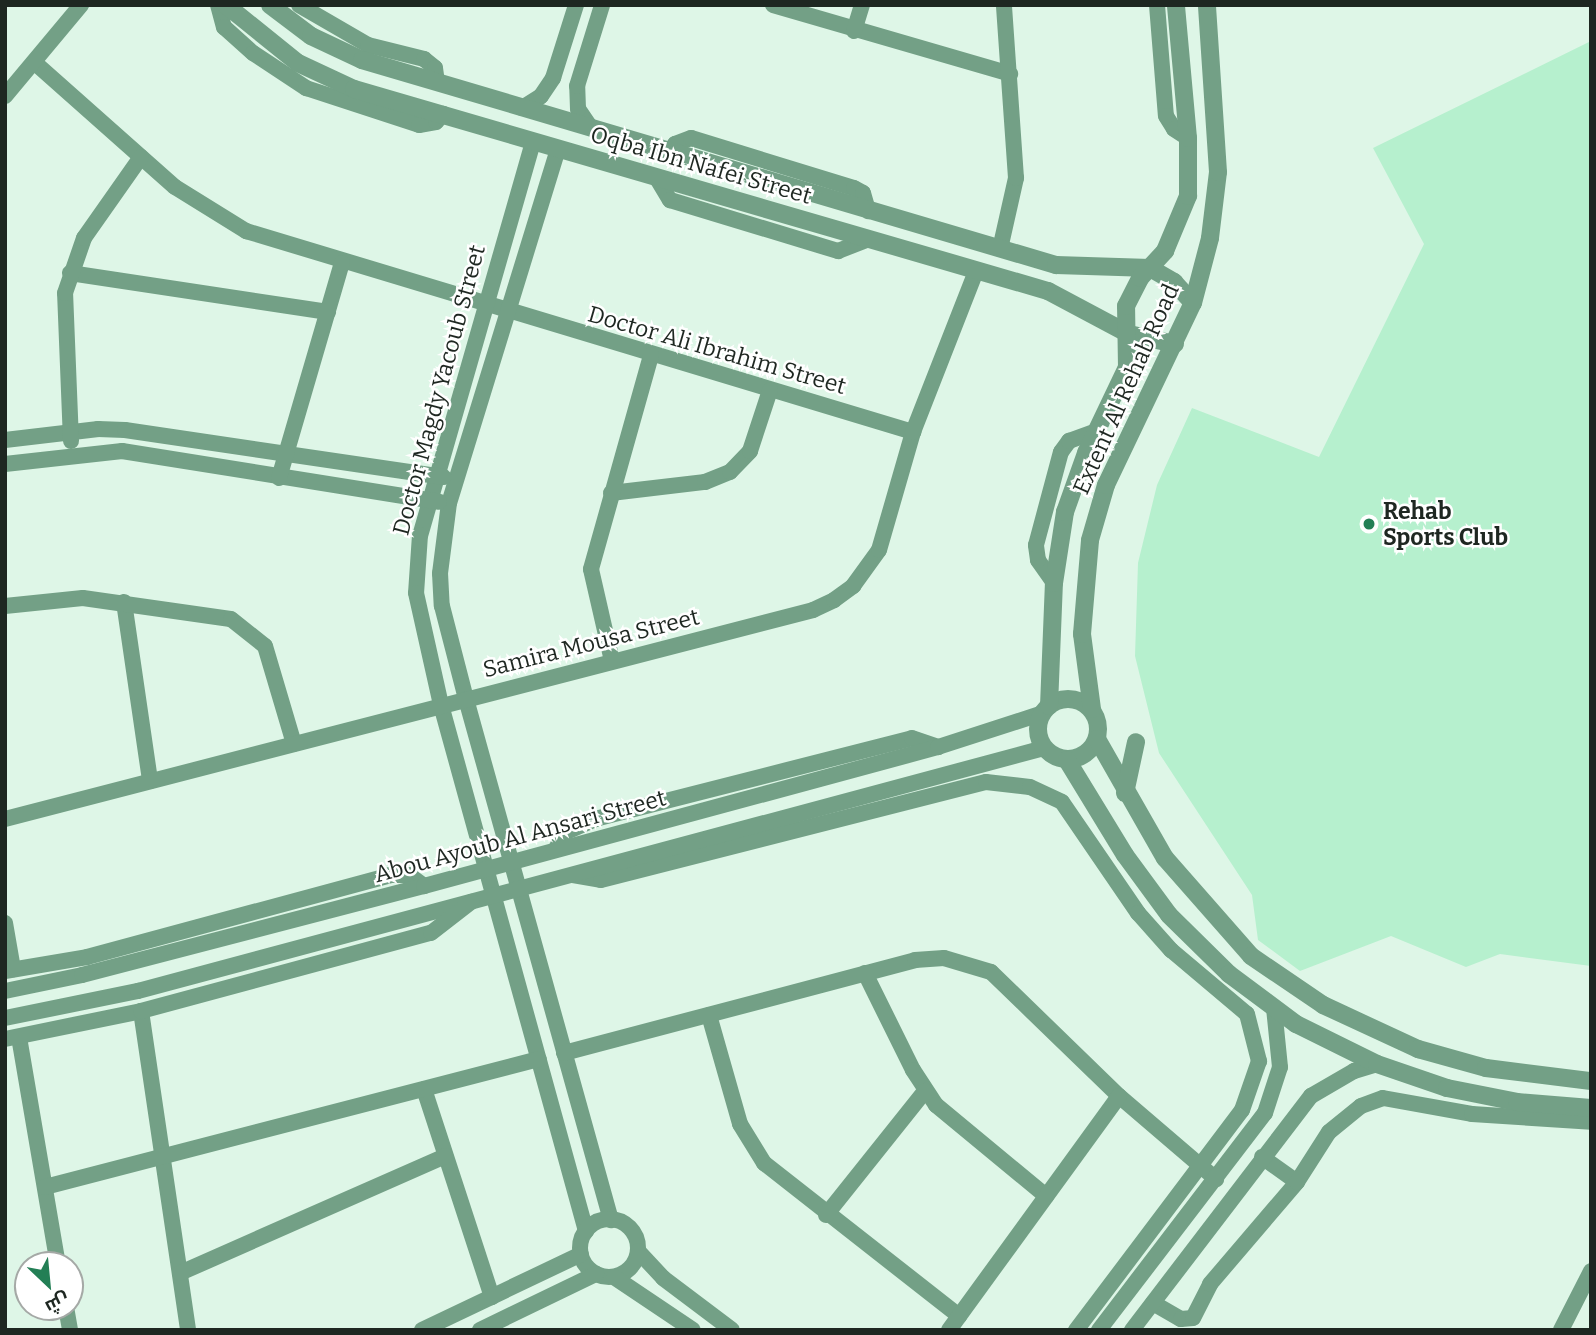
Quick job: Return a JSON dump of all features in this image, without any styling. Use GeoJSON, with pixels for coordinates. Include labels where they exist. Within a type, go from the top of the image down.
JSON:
{"type":"FeatureCollection","features":[{"type":"Feature","properties":{"kind":"street"},"geometry":{"type":"LineString","coordinates":[[5,96],[82,5]]}},
{"type":"Feature","properties":{"kind":"street"},"geometry":{"type":"LineString","coordinates":[[218,5],[224,27],[253,53],[306,88],[419,125],[436,122],[443,114]]}},
{"type":"Feature","properties":{"kind":"street","name":"Oqba Ibn Nafei Street"},"geometry":{"type":"LineString","coordinates":[[226,5],[281,52],[317,73],[533,142],[1048,291],[1129,334],[1175,344]]}},
{"type":"Feature","properties":{"kind":"street","name":"Oqba Ibn Nafei Street"},"geometry":{"type":"LineString","coordinates":[[271,5],[311,36],[345,53],[522,108],[1056,265],[1150,268]]}},
{"type":"Feature","properties":{"kind":"street"},"geometry":{"type":"LineString","coordinates":[[299,5],[368,44],[424,59],[435,68],[436,82]]}},
{"type":"Feature","properties":{"kind":"street"},"geometry":{"type":"LineString","coordinates":[[522,108],[541,96],[553,78],[576,5]]}},
{"type":"Feature","properties":{"kind":"street"},"geometry":{"type":"LineString","coordinates":[[591,128],[576,97],[602,5]]}},
{"type":"Feature","properties":{"kind":"street"},"geometry":{"type":"LineString","coordinates":[[773,5],[853,31],[1010,74]]}},
{"type":"Feature","properties":{"kind":"street"},"geometry":{"type":"LineString","coordinates":[[853,31],[862,5]]}},
{"type":"Feature","properties":{"kind":"street"},"geometry":{"type":"LineString","coordinates":[[1000,249],[1016,178],[1004,5]]}},
{"type":"Feature","properties":{"kind":"street"},"geometry":{"type":"LineString","coordinates":[[1157,5],[1166,116],[1174,130],[1188,138]]}},
{"type":"Feature","properties":{"kind":"street","name":"Extent Al Rehab Road"},"geometry":{"type":"LineString","coordinates":[[1046,709],[1054,583],[1065,512],[1097,431],[1124,377],[1129,334],[1126,306],[1180,225],[1188,196],[1188,138],[1177,5]]}},
{"type":"Feature","properties":{"kind":"street","name":"Extent Al Rehab Road"},"geometry":{"type":"LineString","coordinates":[[1092,709],[1082,634],[1090,540],[1106,485],[1193,303],[1208,249],[1218,173],[1207,5]]}},
{"type":"Feature","properties":{"kind":"street","name":"Doctor Ali Ibrahim Street"},"geometry":{"type":"LineString","coordinates":[[34,62],[175,187],[237,226],[342,263],[914,432]]}},
{"type":"Feature","properties":{"kind":"street","name":"Doctor Magdy Yacoub Street"},"geometry":{"type":"LineString","coordinates":[[533,142],[429,500],[420,535],[416,593],[441,705],[586,1231]]}},
{"type":"Feature","properties":{"kind":"street","name":"Doctor Magdy Yacoub Street"},"geometry":{"type":"LineString","coordinates":[[558,149],[449,503],[441,538],[440,589],[466,699],[510,862],[611,1220]]}},
{"type":"Feature","properties":{"kind":"street"},"geometry":{"type":"LineString","coordinates":[[72,453],[63,312],[70,273],[84,238],[141,157]]}},
{"type":"Feature","properties":{"kind":"street"},"geometry":{"type":"LineString","coordinates":[[279,478],[342,263]]}},
{"type":"Feature","properties":{"kind":"street"},"geometry":{"type":"LineString","coordinates":[[1048,291],[1056,265]]}},
{"type":"Feature","properties":{"kind":"street"},"geometry":{"type":"LineString","coordinates":[[1150,268],[1174,282],[1193,303]]}},
{"type":"Feature","properties":{"kind":"street","name":"Samira Mousa Street"},"geometry":{"type":"LineString","coordinates":[[5,819],[813,610],[853,586],[879,550],[914,432],[976,271]]}},
{"type":"Feature","properties":{"kind":"street"},"geometry":{"type":"LineString","coordinates":[[70,273],[328,312]]}},
{"type":"Feature","properties":{"kind":"street"},"geometry":{"type":"LineString","coordinates":[[612,661],[591,569],[651,355]]}},
{"type":"Feature","properties":{"kind":"street"},"geometry":{"type":"LineString","coordinates":[[611,493],[705,482],[730,472],[754,444],[770,390]]}},
{"type":"Feature","properties":{"kind":"street"},"geometry":{"type":"LineString","coordinates":[[5,440],[70,431],[125,430],[457,480]]}},
{"type":"Feature","properties":{"kind":"street"},"geometry":{"type":"LineString","coordinates":[[5,464],[72,453],[122,451],[449,503]]}},
{"type":"Feature","properties":{"kind":"street"},"geometry":{"type":"LineString","coordinates":[[5,606],[83,598],[231,619],[256,634],[271,659],[294,744]]}},
{"type":"Feature","properties":{"kind":"street"},"geometry":{"type":"LineString","coordinates":[[124,602],[150,781]]}},
{"type":"Feature","properties":{"kind":"street"},"geometry":{"type":"LineString","coordinates":[[1067,760],[1086,755],[1097,739],[1099,729],[1092,709],[1066,699],[1046,709],[1038,731],[1044,748],[1067,760],[1125,855],[1169,915],[1229,974],[1274,1008],[1332,1045],[1377,1064],[1516,1110],[1591,1108]]}},
{"type":"Feature","properties":{"kind":"street","name":"Abou Ayoub Al Ansari Street"},"geometry":{"type":"LineString","coordinates":[[5,991],[82,975],[424,886],[937,747],[1046,709]]}},
{"type":"Feature","properties":{"kind":"street"},"geometry":{"type":"LineString","coordinates":[[1097,739],[1125,793],[1165,858],[1219,925],[1251,956],[1323,1005],[1386,1036],[1451,1060],[1528,1076],[1591,1081]]}},
{"type":"Feature","properties":{"kind":"street"},"geometry":{"type":"LineString","coordinates":[[1125,793],[1136,742]]}},
{"type":"Feature","properties":{"kind":"street"},"geometry":{"type":"LineString","coordinates":[[5,1018],[138,991],[573,875],[931,786],[1044,748]]}},
{"type":"Feature","properties":{"kind":"street"},"geometry":{"type":"LineString","coordinates":[[931,786],[986,782],[1014,784],[1062,802],[1138,913],[1191,968],[1237,1002],[1247,1014],[1258,1045],[1256,1077],[1241,1110],[1076,1330]]}},
{"type":"Feature","properties":{"kind":"street"},"geometry":{"type":"LineString","coordinates":[[5,923],[9,970],[98,955],[390,874],[409,875],[424,886]]}},
{"type":"Feature","properties":{"kind":"street"},"geometry":{"type":"LineString","coordinates":[[56,1251],[45,1187],[12,1038],[141,1011],[431,933],[471,902]]}},
{"type":"Feature","properties":{"kind":"street"},"geometry":{"type":"LineString","coordinates":[[564,1053],[915,960],[944,958],[982,968],[1011,989],[1119,1096],[1216,1179]]}},
{"type":"Feature","properties":{"kind":"street"},"geometry":{"type":"LineString","coordinates":[[866,973],[925,1091],[949,1117],[1046,1196]]}},
{"type":"Feature","properties":{"kind":"street"},"geometry":{"type":"LineString","coordinates":[[1099,1330],[1184,1223],[1265,1113],[1280,1067],[1274,1008]]}},
{"type":"Feature","properties":{"kind":"street"},"geometry":{"type":"LineString","coordinates":[[141,1011],[188,1330]]}},
{"type":"Feature","properties":{"kind":"street"},"geometry":{"type":"LineString","coordinates":[[709,1014],[740,1124],[751,1144],[780,1180],[959,1316]]}},
{"type":"Feature","properties":{"kind":"street"},"geometry":{"type":"LineString","coordinates":[[45,1187],[539,1059]]}},
{"type":"Feature","properties":{"kind":"street"},"geometry":{"type":"LineString","coordinates":[[1132,1330],[1285,1126],[1311,1096],[1331,1082],[1377,1064]]}},
{"type":"Feature","properties":{"kind":"street"},"geometry":{"type":"LineString","coordinates":[[424,1089],[492,1297]]}},
{"type":"Feature","properties":{"kind":"street"},"geometry":{"type":"LineString","coordinates":[[826,1214],[925,1091]]}},
{"type":"Feature","properties":{"kind":"street"},"geometry":{"type":"LineString","coordinates":[[949,1330],[1119,1096]]}},
{"type":"Feature","properties":{"kind":"street"},"geometry":{"type":"LineString","coordinates":[[1153,1303],[1181,1319],[1193,1318],[1216,1275],[1297,1182],[1341,1118],[1383,1098],[1516,1110],[1591,1122]]}},
{"type":"Feature","properties":{"kind":"street"},"geometry":{"type":"LineString","coordinates":[[1265,1113],[1273,1113],[1285,1126]]}},
{"type":"Feature","properties":{"kind":"street"},"geometry":{"type":"LineString","coordinates":[[180,1273],[445,1156]]}},
{"type":"Feature","properties":{"kind":"street"},"geometry":{"type":"LineString","coordinates":[[1262,1157],[1297,1182]]}},
{"type":"Feature","properties":{"kind":"street"},"geometry":{"type":"LineString","coordinates":[[596,1274],[581,1254],[586,1231],[611,1220],[628,1226],[638,1251],[663,1278],[732,1330]]}},
{"type":"Feature","properties":{"kind":"street"},"geometry":{"type":"LineString","coordinates":[[1184,1223],[1204,1234]]}},
{"type":"Feature","properties":{"kind":"street"},"geometry":{"type":"LineString","coordinates":[[614,1277],[630,1268],[638,1251]]}},
{"type":"Feature","properties":{"kind":"street"},"geometry":{"type":"LineString","coordinates":[[422,1330],[581,1254]]}},
{"type":"Feature","properties":{"kind":"street"},"geometry":{"type":"LineString","coordinates":[[1561,1330],[1591,1271]]}},
{"type":"Feature","properties":{"kind":"street"},"geometry":{"type":"LineString","coordinates":[[480,1330],[596,1274],[614,1277],[648,1295],[693,1330]]}},
{"type":"Feature","properties":{"kind":"green space","name":"Rehab Sports Club"},"geometry":{"type":"Polygon","coordinates":[[[1591,41],[1591,966],[1500,954],[1466,967],[1391,936],[1300,971],[1258,940],[1252,895],[1159,753],[1135,656],[1138,563],[1157,485],[1192,408],[1319,457],[1424,244],[1373,148],[1591,41]]]}},
{"type":"Feature","properties":{"kind":"place","name":"Rehab Sports Club"},"geometry":{"type":"Point","coordinates":[1369,524]}}]}
